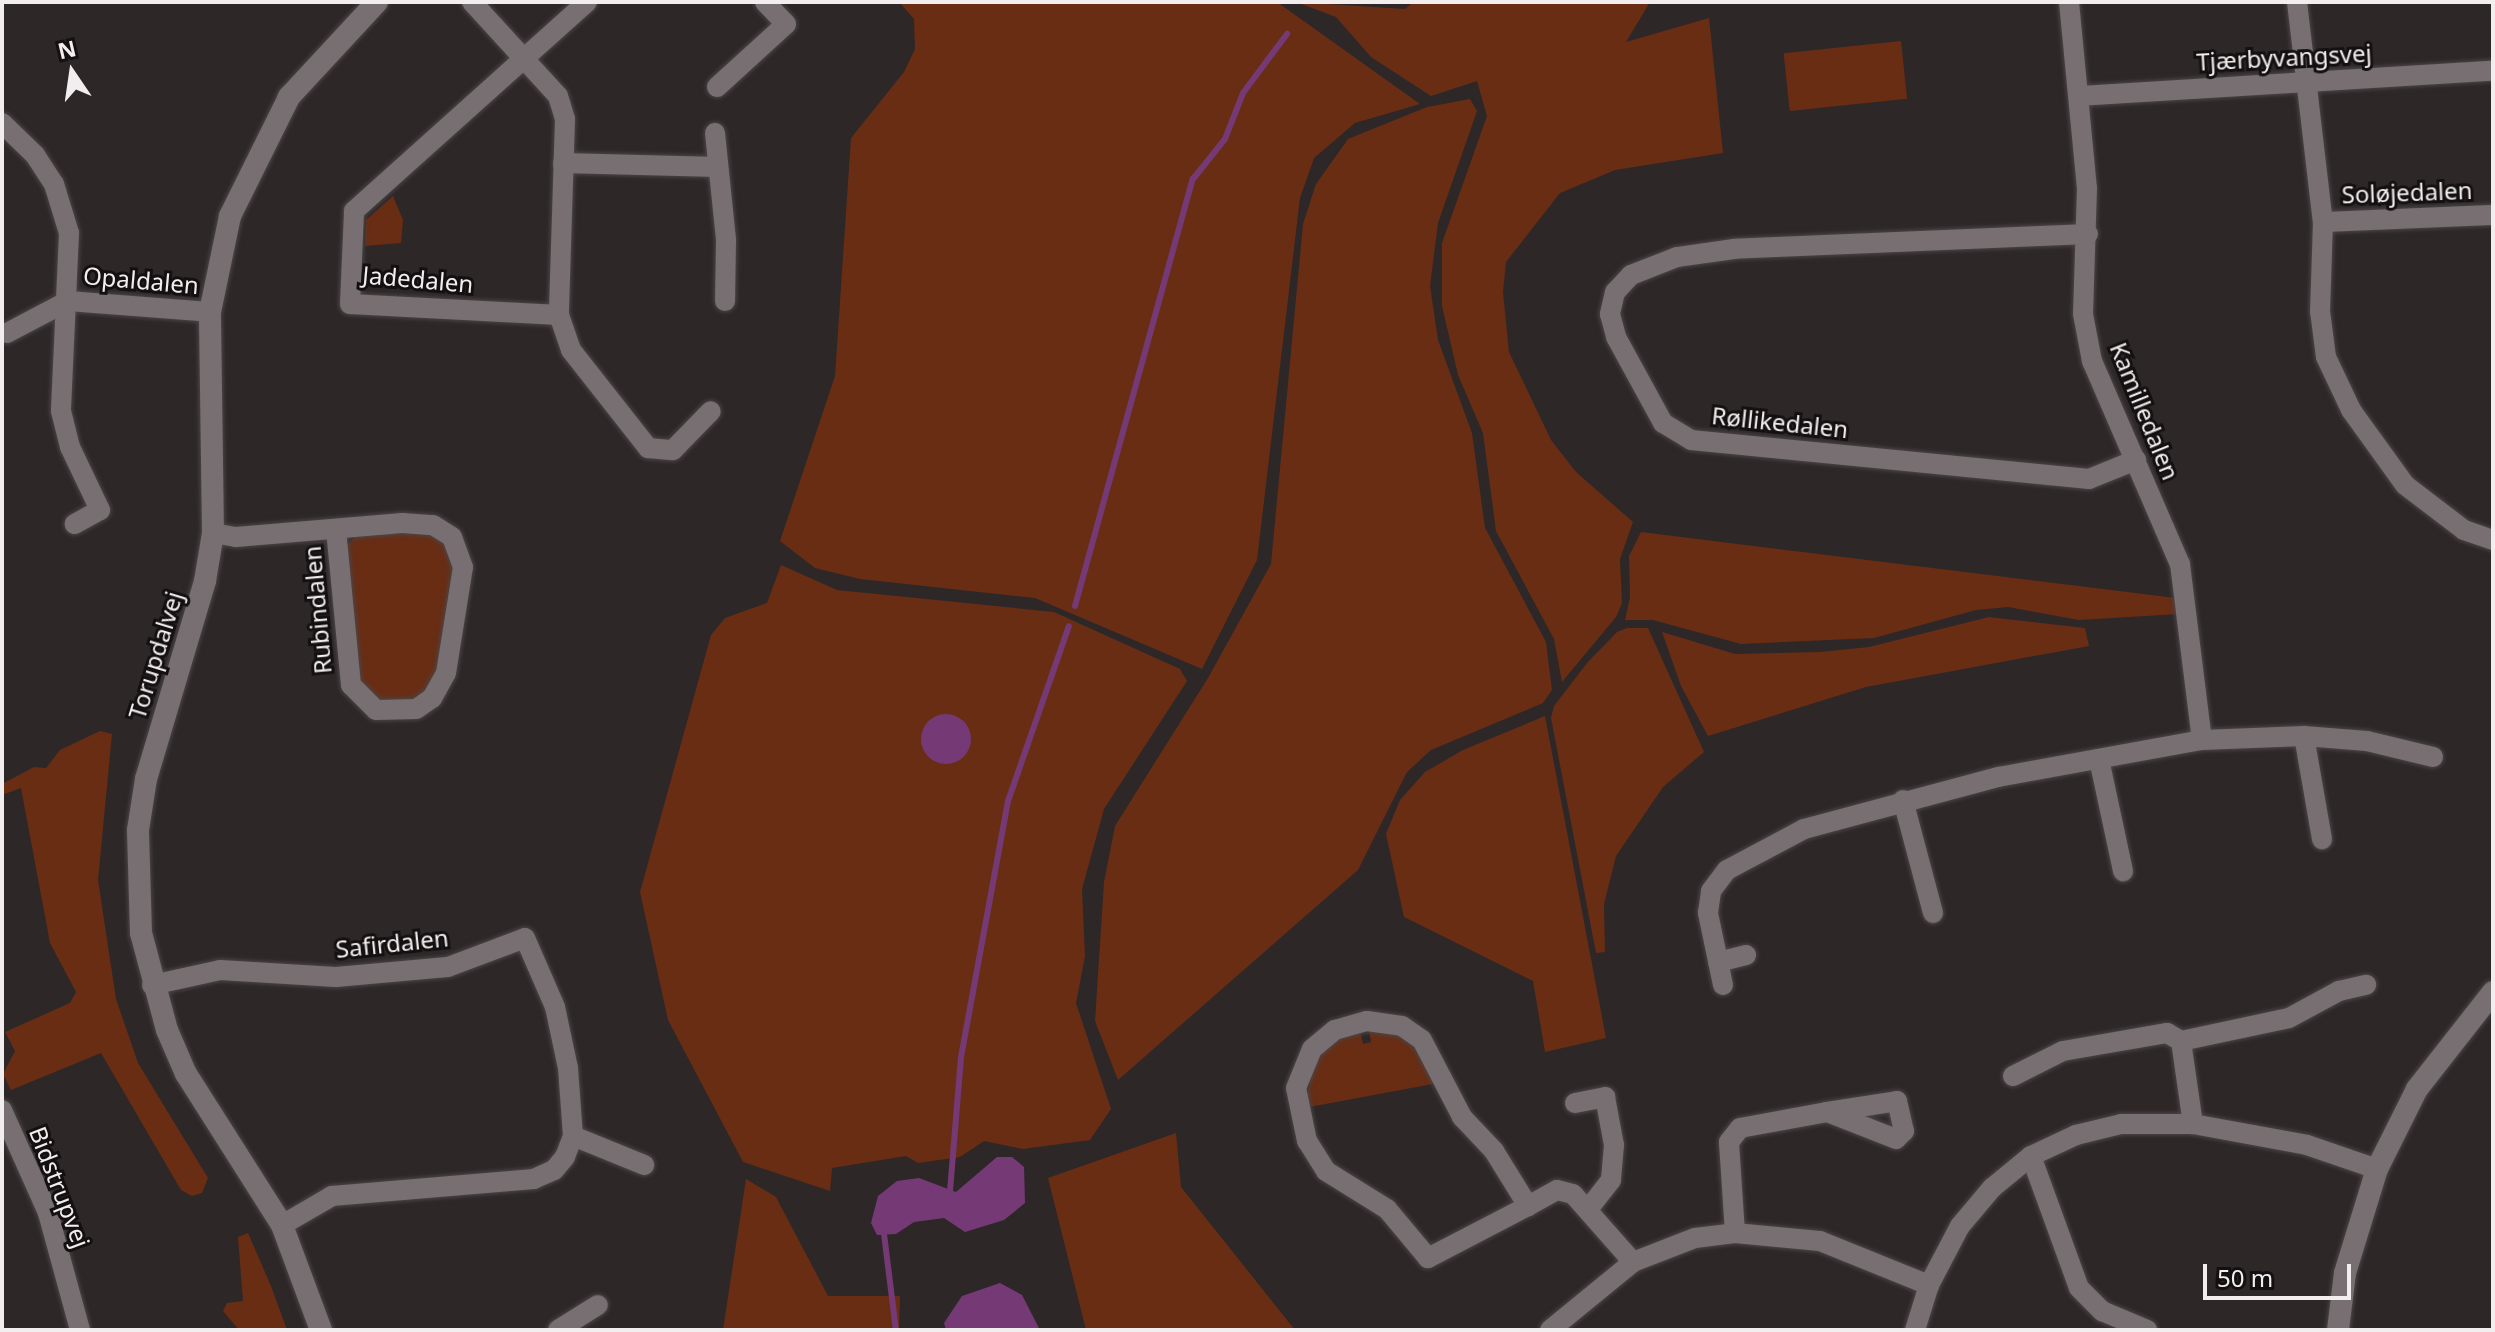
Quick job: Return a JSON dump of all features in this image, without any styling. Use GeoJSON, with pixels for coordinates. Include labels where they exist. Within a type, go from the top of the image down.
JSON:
{"type":"FeatureCollection","features":[{"type":"Feature","properties":{"kind":"street","name":"Torupdalvej"},"geometry":{"type":"LineString","coordinates":[[321,1330],[282,1225],[186,1074],[152,985],[141,933],[138,830],[146,779],[205,581],[213,533],[210,312],[230,216],[264,139],[325,53],[377,2]]}},
{"type":"Feature","properties":{"kind":"street"},"geometry":{"type":"LineString","coordinates":[[472,2],[558,96],[565,119],[559,315],[571,350],[648,448],[673,450],[711,411]]}},
{"type":"Feature","properties":{"kind":"street","name":"Jadedalen"},"geometry":{"type":"LineString","coordinates":[[559,315],[350,304],[354,211],[587,2]]}},
{"type":"Feature","properties":{"kind":"street"},"geometry":{"type":"LineString","coordinates":[[717,87],[786,24],[765,2]]}},
{"type":"Feature","properties":{"kind":"street","name":"Kamilledalen"},"geometry":{"type":"LineString","coordinates":[[2069,2],[2088,234],[2083,314],[2092,361],[2136,460],[2185,586],[2202,740]]}},
{"type":"Feature","properties":{"kind":"street","name":"Soløjedalen"},"geometry":{"type":"LineString","coordinates":[[2297,2],[2303,82],[2323,222],[2320,311],[2326,357],[2351,410],[2405,485],[2464,530],[2493,540]]}},
{"type":"Feature","properties":{"kind":"street","name":"Tjærbyvangsvej"},"geometry":{"type":"LineString","coordinates":[[2079,96],[2493,71]]}},
{"type":"Feature","properties":{"kind":"street","name":"Opaldalen"},"geometry":{"type":"LineString","coordinates":[[2,123],[35,155],[57,191],[69,233],[61,411],[70,447],[100,510],[75,524]]}},
{"type":"Feature","properties":{"kind":"street"},"geometry":{"type":"LineString","coordinates":[[715,133],[726,240],[725,301]]}},
{"type":"Feature","properties":{"kind":"street"},"geometry":{"type":"LineString","coordinates":[[563,163],[718,167]]}},
{"type":"Feature","properties":{"kind":"street","name":"Soløjedalen"},"geometry":{"type":"LineString","coordinates":[[2323,222],[2493,215]]}},
{"type":"Feature","properties":{"kind":"street","name":"Røllikedalen"},"geometry":{"type":"LineString","coordinates":[[2088,234],[1734,249],[1677,257],[1631,275],[1615,292],[1610,314],[1616,337],[1663,423],[1691,440],[2089,479],[2136,460]]}},
{"type":"Feature","properties":{"kind":"street","name":"Opaldalen"},"geometry":{"type":"LineString","coordinates":[[7,333],[68,301],[210,312]]}},
{"type":"Feature","properties":{"kind":"street","name":"Rubindalen"},"geometry":{"type":"LineString","coordinates":[[213,533],[236,537],[336,530],[433,525],[452,537],[460,551],[463,567],[446,673],[432,698],[416,709],[376,710],[351,685],[336,530]]}},
{"type":"Feature","properties":{"kind":"street"},"geometry":{"type":"LineString","coordinates":[[2304,736],[2322,839]]}},
{"type":"Feature","properties":{"kind":"street"},"geometry":{"type":"LineString","coordinates":[[1723,985],[1708,913],[1711,891],[1727,870],[1804,829],[1903,800],[2202,740],[2304,736],[2367,741],[2433,757]]}},
{"type":"Feature","properties":{"kind":"street"},"geometry":{"type":"LineString","coordinates":[[2099,759],[2123,871]]}},
{"type":"Feature","properties":{"kind":"street"},"geometry":{"type":"LineString","coordinates":[[1903,800],[1933,913]]}},
{"type":"Feature","properties":{"kind":"street","name":"Safirdalen"},"geometry":{"type":"LineString","coordinates":[[152,985],[220,970],[336,977],[448,967],[525,938],[555,1007],[568,1068],[573,1136]]}},
{"type":"Feature","properties":{"kind":"street"},"geometry":{"type":"LineString","coordinates":[[1718,962],[1746,955]]}},
{"type":"Feature","properties":{"kind":"street"},"geometry":{"type":"LineString","coordinates":[[2013,1076],[2063,1051],[2167,1033],[2181,1041],[2289,1018],[2339,991],[2366,985]]}},
{"type":"Feature","properties":{"kind":"street"},"geometry":{"type":"LineString","coordinates":[[2338,1330],[2345,1273],[2377,1169],[2417,1089],[2493,992]]}},
{"type":"Feature","properties":{"kind":"street"},"geometry":{"type":"LineString","coordinates":[[1528,1206],[1494,1151],[1462,1117],[1422,1040],[1402,1026],[1367,1021],[1335,1030],[1312,1049],[1296,1088],[1307,1141],[1326,1171],[1387,1209],[1428,1258],[1528,1206],[1557,1190],[1573,1194],[1589,1208],[1633,1262]]}},
{"type":"Feature","properties":{"kind":"street"},"geometry":{"type":"LineString","coordinates":[[2181,1041],[2193,1124]]}},
{"type":"Feature","properties":{"kind":"street"},"geometry":{"type":"LineString","coordinates":[[1575,1103],[1605,1097],[1614,1145],[1611,1180],[1589,1208]]}},
{"type":"Feature","properties":{"kind":"street","name":"Bidstrupvej"},"geometry":{"type":"LineString","coordinates":[[2,1110],[48,1213],[80,1330]]}},
{"type":"Feature","properties":{"kind":"street"},"geometry":{"type":"LineString","coordinates":[[1735,1233],[1729,1142],[1740,1128],[1827,1112]]}},
{"type":"Feature","properties":{"kind":"street"},"geometry":{"type":"LineString","coordinates":[[1915,1330],[1929,1285],[1960,1226],[1992,1188],[2031,1156],[2076,1135],[2121,1124],[2193,1124],[2307,1145],[2377,1169]]}},
{"type":"Feature","properties":{"kind":"street"},"geometry":{"type":"LineString","coordinates":[[282,1225],[342,1193],[534,1179],[554,1170],[573,1136],[644,1165]]}},
{"type":"Feature","properties":{"kind":"street"},"geometry":{"type":"LineString","coordinates":[[2031,1156],[2079,1288],[2102,1311],[2147,1330]]}},
{"type":"Feature","properties":{"kind":"street"},"geometry":{"type":"LineString","coordinates":[[1550,1330],[1633,1262],[1695,1238],[1735,1233],[1820,1241],[1929,1285]]}},
{"type":"Feature","properties":{"kind":"street"},"geometry":{"type":"LineString","coordinates":[[558,1330],[598,1305]]}},
{"type":"Feature","properties":{"kind":"shaded area"},"geometry":{"type":"Polygon","coordinates":[[[899,2],[1277,2],[1420,104],[1355,123],[1314,158],[1300,198],[1257,560],[1202,669],[1035,598],[860,579],[815,568],[780,541],[835,376],[851,138],[904,72],[915,49],[914,19],[899,2]]]}},
{"type":"Feature","properties":{"kind":"shaded area"},"geometry":{"type":"Polygon","coordinates":[[[1296,2],[1405,9],[1413,2],[1650,2],[1626,42],[1709,18],[1723,153],[1615,170],[1560,193],[1506,262],[1503,292],[1509,352],[1551,440],[1576,472],[1633,522],[1620,559],[1622,603],[1616,617],[1562,682],[1554,639],[1496,531],[1483,433],[1458,375],[1442,306],[1442,243],[1487,116],[1477,81],[1431,96],[1371,57],[1336,17],[1296,2]]]}},
{"type":"Feature","properties":{"kind":"shaded area"},"geometry":{"type":"Polygon","coordinates":[[[1901,41],[1907,99],[1790,111],[1784,53],[1901,41]]]}},
{"type":"Feature","properties":{"kind":"shaded area"},"geometry":{"type":"Polygon","coordinates":[[[1470,99],[1477,111],[1438,223],[1430,286],[1438,340],[1472,433],[1485,528],[1546,642],[1552,690],[1543,703],[1431,750],[1407,772],[1358,870],[1118,1080],[1095,1021],[1104,882],[1115,826],[1208,678],[1271,564],[1303,224],[1316,184],[1348,139],[1427,107],[1470,99]]]}},
{"type":"Feature","properties":{"kind":"shaded area"},"geometry":{"type":"Polygon","coordinates":[[[393,196],[403,220],[401,243],[365,246],[366,220],[393,196]]]}},
{"type":"Feature","properties":{"kind":"shaded area"},"geometry":{"type":"Polygon","coordinates":[[[426,531],[447,546],[454,575],[440,664],[426,691],[409,703],[381,703],[357,680],[346,546],[355,537],[426,531]]]}},
{"type":"Feature","properties":{"kind":"shaded area"},"geometry":{"type":"Polygon","coordinates":[[[1641,532],[2176,598],[2179,614],[2079,620],[2008,607],[1976,610],[1874,638],[1741,644],[1653,620],[1625,620],[1630,597],[1629,556],[1641,532]]]}},
{"type":"Feature","properties":{"kind":"shaded area"},"geometry":{"type":"Polygon","coordinates":[[[781,565],[837,590],[1054,612],[1180,669],[1187,681],[1104,809],[1082,889],[1085,956],[1076,1003],[1111,1109],[1090,1140],[1023,1149],[984,1141],[960,1157],[918,1163],[906,1156],[832,1168],[830,1191],[743,1162],[668,1020],[640,892],[711,635],[725,618],[767,603],[781,565]]]}},
{"type":"Feature","properties":{"kind":"shaded area"},"geometry":{"type":"Polygon","coordinates":[[[1989,617],[2085,628],[2089,646],[1866,687],[1708,736],[1681,686],[1662,632],[1735,654],[1820,652],[1869,647],[1989,617]]]}},
{"type":"Feature","properties":{"kind":"shaded area"},"geometry":{"type":"Polygon","coordinates":[[[1627,628],[1648,628],[1704,752],[1663,787],[1616,856],[1604,904],[1605,952],[1596,953],[1551,718],[1554,706],[1587,663],[1617,632],[1627,628]]]}},
{"type":"Feature","properties":{"kind":"shaded area"},"geometry":{"type":"Polygon","coordinates":[[[946,714],[964,721],[971,739],[964,757],[946,764],[928,757],[921,739],[928,721],[946,714]]]}},
{"type":"Feature","properties":{"kind":"shaded area"},"geometry":{"type":"Polygon","coordinates":[[[1545,716],[1606,1038],[1545,1052],[1533,981],[1404,917],[1386,834],[1400,800],[1425,772],[1463,750],[1545,716]]]}},
{"type":"Feature","properties":{"kind":"shaded area"},"geometry":{"type":"Polygon","coordinates":[[[100,731],[112,734],[98,880],[116,999],[138,1063],[208,1178],[202,1193],[192,1196],[181,1190],[101,1053],[11,1090],[3,1074],[15,1051],[5,1032],[70,1003],[76,992],[50,943],[21,788],[2,795],[2,784],[34,767],[46,768],[60,750],[100,731]]]}},
{"type":"Feature","properties":{"kind":"shaded area"},"geometry":{"type":"Polygon","coordinates":[[[1360,1030],[1363,1044],[1371,1042],[1369,1030],[1401,1036],[1415,1045],[1438,1083],[1304,1108],[1315,1059],[1327,1045],[1360,1030]]]}},
{"type":"Feature","properties":{"kind":"shaded area"},"geometry":{"type":"Polygon","coordinates":[[[1176,1133],[1181,1187],[1295,1330],[1086,1330],[1048,1178],[1176,1133]]]}},
{"type":"Feature","properties":{"kind":"shaded area"},"geometry":{"type":"Polygon","coordinates":[[[997,1157],[1012,1157],[1024,1167],[1025,1203],[1004,1220],[965,1232],[944,1218],[914,1222],[896,1234],[877,1235],[871,1223],[878,1196],[897,1181],[919,1178],[956,1192],[997,1157]]]}},
{"type":"Feature","properties":{"kind":"shaded area"},"geometry":{"type":"Polygon","coordinates":[[[746,1179],[776,1197],[828,1296],[900,1296],[899,1330],[723,1330],[746,1179]]]}},
{"type":"Feature","properties":{"kind":"shaded area"},"geometry":{"type":"Polygon","coordinates":[[[248,1233],[287,1330],[239,1330],[223,1311],[227,1303],[243,1301],[238,1237],[248,1233]]]}},
{"type":"Feature","properties":{"kind":"shaded area"},"geometry":{"type":"Polygon","coordinates":[[[1000,1283],[1022,1295],[1040,1330],[946,1330],[944,1323],[962,1296],[1000,1283]]]}},
{"type":"Feature","properties":{"kind":"waterway"},"geometry":{"type":"LineString","coordinates":[[1075,606],[1193,179],[1225,139],[1243,93],[1287,34]]}},
{"type":"Feature","properties":{"kind":"waterway"},"geometry":{"type":"LineString","coordinates":[[950,1191],[961,1057],[1008,801],[1069,626]]}},
{"type":"Feature","properties":{"kind":"waterway"},"geometry":{"type":"LineString","coordinates":[[884,1234],[896,1330]]}}]}
